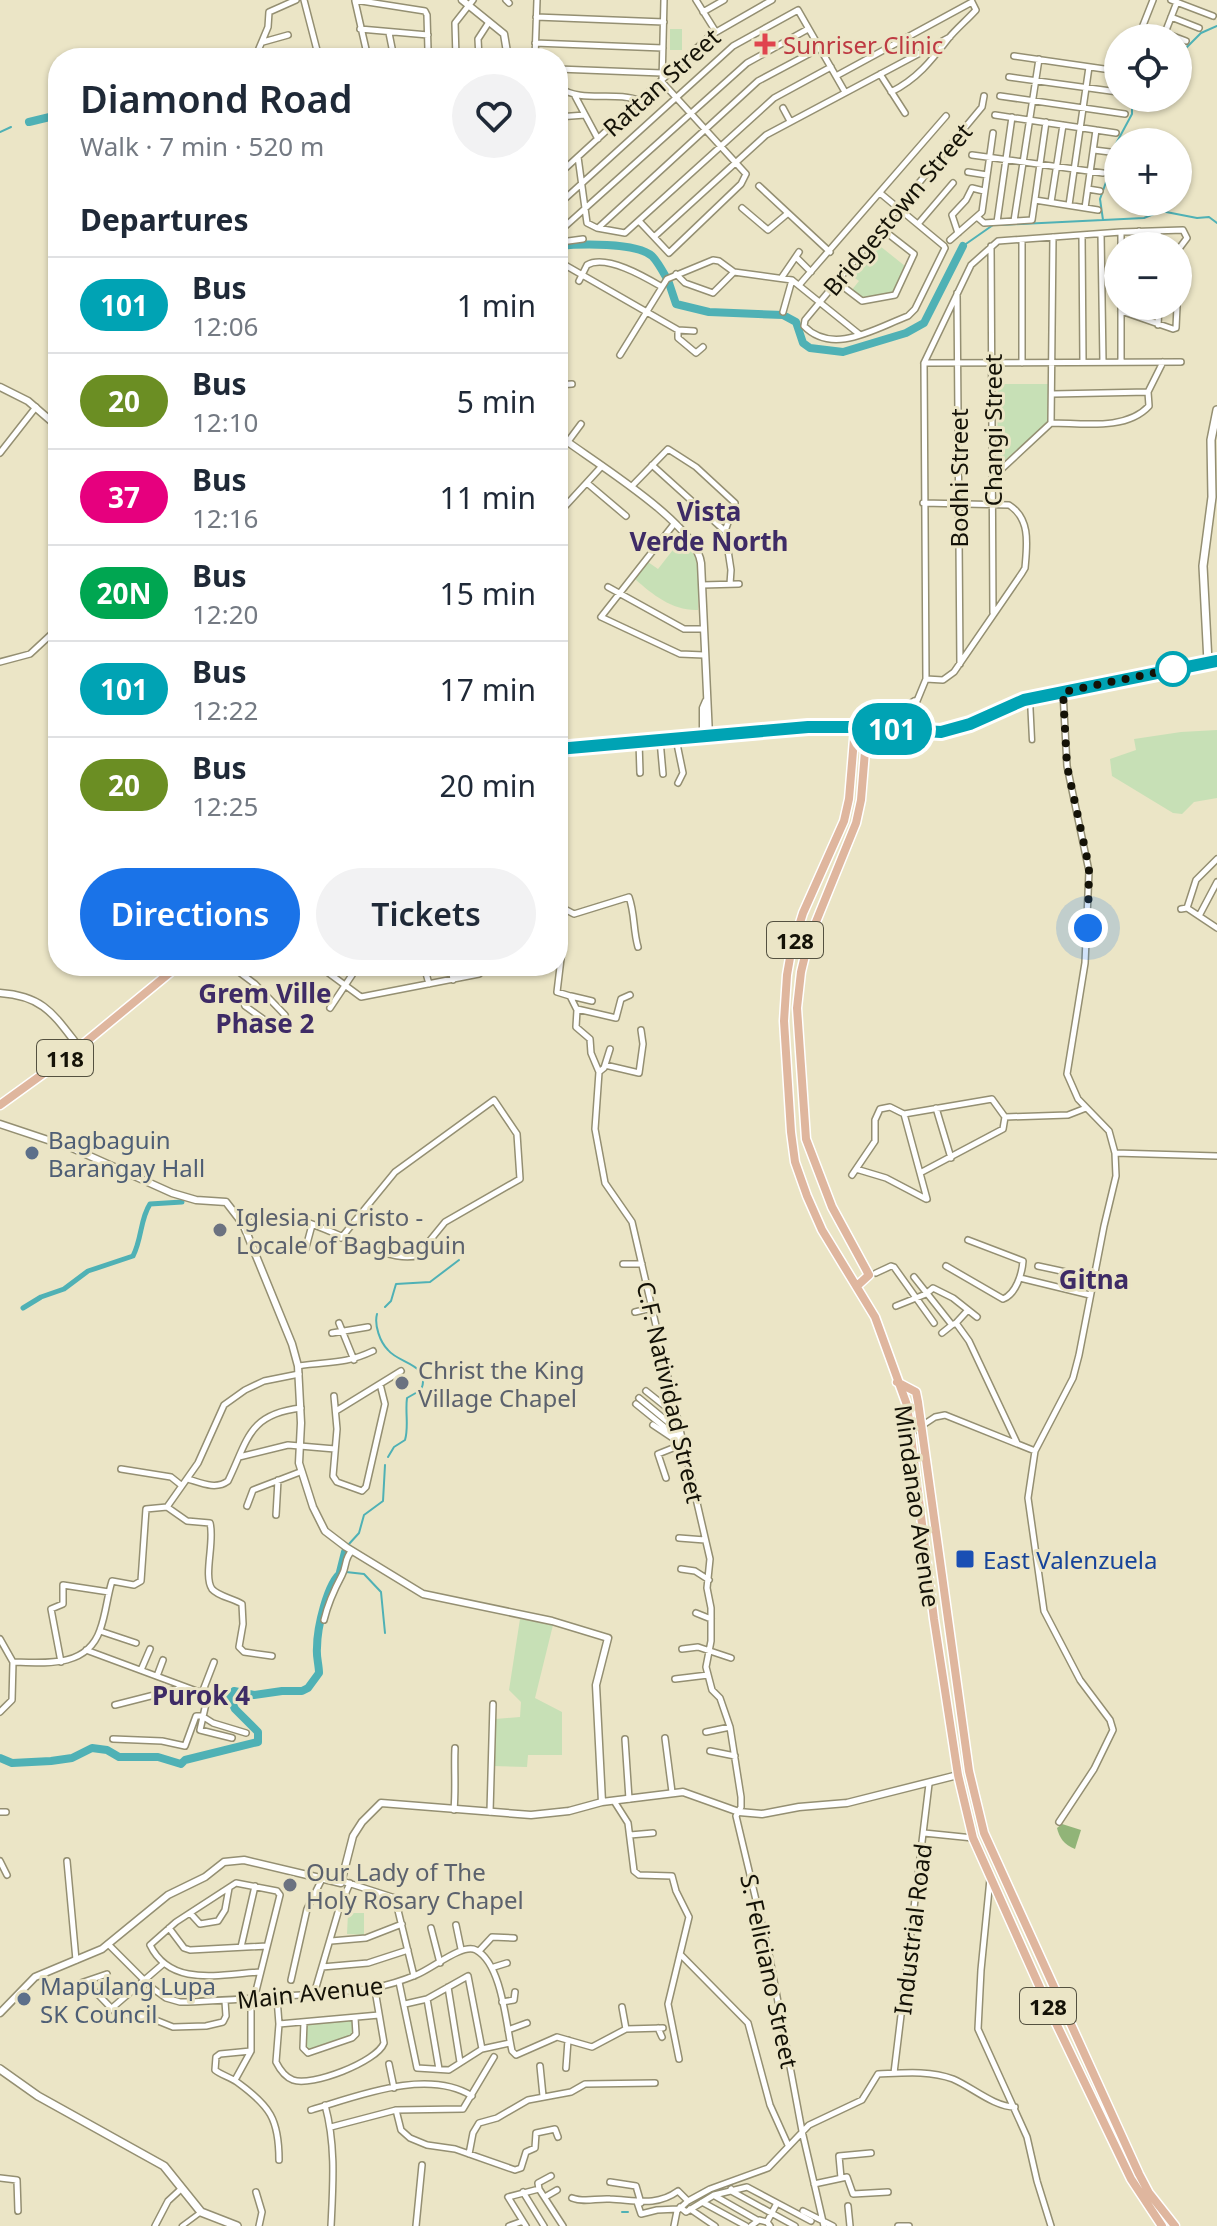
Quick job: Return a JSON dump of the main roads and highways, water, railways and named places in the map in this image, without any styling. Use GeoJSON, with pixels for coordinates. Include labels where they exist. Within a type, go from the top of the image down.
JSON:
{"type":"FeatureCollection","features":[{"type":"Feature","properties":{"kind":"main road"},"geometry":{"type":"LineString","coordinates":[[568,748],[780,728],[866,732],[900,729],[950,731],[1030,698],[1213,662],[1203,566],[1213,515],[1217,410]]}},
{"type":"Feature","properties":{"kind":"main road","name":"Mindanao Avenue"},"geometry":{"type":"LineString","coordinates":[[855,730],[844,821],[803,913],[791,952],[786,990],[786,1050],[795,1162],[822,1230],[875,1317],[907,1405],[940,1657],[958,1775],[973,1838],[1131,2179],[1162,2226]]}},
{"type":"Feature","properties":{"kind":"main road","name":"128"},"geometry":{"type":"LineString","coordinates":[[857,1286],[872,1274],[832,1207],[804,1130],[797,1001],[806,948],[856,823],[861,800],[866,732]]}},
{"type":"Feature","properties":{"kind":"main road"},"geometry":{"type":"LineString","coordinates":[[817,884],[829,889]]}},
{"type":"Feature","properties":{"kind":"main road","name":"118"},"geometry":{"type":"LineString","coordinates":[[0,1105],[79,1047],[166,976]]}},
{"type":"Feature","properties":{"kind":"main road"},"geometry":{"type":"LineString","coordinates":[[795,1162],[812,1157]]}},
{"type":"Feature","properties":{"kind":"main road","name":"Mindanao Avenue"},"geometry":{"type":"LineString","coordinates":[[897,1382],[916,1392],[923,1426],[969,1771],[984,1833],[1139,2174],[1149,2193],[1175,2226]]}},
{"type":"Feature","properties":{"kind":"main road"},"geometry":{"type":"LineString","coordinates":[[919,1498],[932,1497]]}},
{"type":"Feature","properties":{"kind":"main road"},"geometry":{"type":"LineString","coordinates":[[940,1657],[953,1654]]}},
{"type":"Feature","properties":{"kind":"main road"},"geometry":{"type":"LineString","coordinates":[[0,2069],[38,2096],[164,2166],[201,2212],[237,2226]]}},
{"type":"Feature","properties":{"kind":"waterway"},"geometry":{"type":"LineString","coordinates":[[1192,42],[1201,33],[1217,26]]}},
{"type":"Feature","properties":{"kind":"waterway"},"geometry":{"type":"LineString","coordinates":[[1103,220],[1100,199],[1110,171],[1111,153],[1132,112]]}},
{"type":"Feature","properties":{"kind":"waterway"},"geometry":{"type":"LineString","coordinates":[[29,122],[48,117]]}},
{"type":"Feature","properties":{"kind":"waterway"},"geometry":{"type":"LineString","coordinates":[[0,132],[11,127]]}},
{"type":"Feature","properties":{"kind":"waterway"},"geometry":{"type":"LineString","coordinates":[[999,225],[1144,218],[1161,211],[1197,218],[1209,217],[1217,223]]}},
{"type":"Feature","properties":{"kind":"waterway"},"geometry":{"type":"LineString","coordinates":[[963,246],[993,225]]}},
{"type":"Feature","properties":{"kind":"waterway"},"geometry":{"type":"LineString","coordinates":[[568,246],[607,245],[644,251],[658,263],[666,277]]}},
{"type":"Feature","properties":{"kind":"waterway"},"geometry":{"type":"LineString","coordinates":[[668,280],[676,304],[709,312],[783,315],[796,322],[803,343],[810,348],[843,352],[906,333],[924,323],[963,246]]}},
{"type":"Feature","properties":{"kind":"waterway"},"geometry":{"type":"LineString","coordinates":[[23,1308],[41,1297],[64,1289],[88,1271],[133,1256],[150,1204],[182,1202]]}},
{"type":"Feature","properties":{"kind":"waterway"},"geometry":{"type":"LineString","coordinates":[[385,1307],[391,1301],[396,1284],[430,1282],[459,1260]]}},
{"type":"Feature","properties":{"kind":"waterway"},"geometry":{"type":"LineString","coordinates":[[377,1314],[377,1328],[385,1347],[418,1370],[423,1381],[421,1390],[407,1398],[405,1440],[394,1447],[388,1457]]}},
{"type":"Feature","properties":{"kind":"waterway"},"geometry":{"type":"LineString","coordinates":[[349,1544],[359,1533],[364,1515],[383,1501],[385,1465]]}},
{"type":"Feature","properties":{"kind":"waterway"},"geometry":{"type":"LineString","coordinates":[[340,1572],[345,1552]]}},
{"type":"Feature","properties":{"kind":"waterway"},"geometry":{"type":"LineString","coordinates":[[0,1758],[12,1763],[51,1761],[72,1758],[92,1748],[107,1750],[119,1757],[158,1757],[181,1764],[185,1760],[258,1742],[258,1732],[235,1709],[229,1696],[234,1691],[254,1695],[308,1688],[319,1673],[317,1640],[324,1607],[332,1585],[342,1572]]}},
{"type":"Feature","properties":{"kind":"waterway"},"geometry":{"type":"LineString","coordinates":[[346,1572],[364,1574],[381,1592],[385,1633]]}},
{"type":"Feature","properties":{"kind":"waterway"},"geometry":{"type":"LineString","coordinates":[[622,2212],[628,2212]]}},
{"type":"Feature","properties":{"kind":"place","name":"Sunriser Clinic"},"geometry":{"type":"Point","coordinates":[765,44]}},
{"type":"Feature","properties":{"kind":"place","name":"Bagbaguin Barangay Hall"},"geometry":{"type":"Point","coordinates":[32,1153]}},
{"type":"Feature","properties":{"kind":"place","name":"Iglesia ni Cristo - Locale of Bagbaguin"},"geometry":{"type":"Point","coordinates":[220,1230]}},
{"type":"Feature","properties":{"kind":"place","name":"Christ the King Village Chapel"},"geometry":{"type":"Point","coordinates":[402,1383]}},
{"type":"Feature","properties":{"kind":"place","name":"East Valenzuela"},"geometry":{"type":"Point","coordinates":[965,1559]}},
{"type":"Feature","properties":{"kind":"place","name":"Our Lady of The Holy Rosary Chapel"},"geometry":{"type":"Point","coordinates":[290,1885]}},
{"type":"Feature","properties":{"kind":"place","name":"Mapulang Lupa SK Council"},"geometry":{"type":"Point","coordinates":[24,1999]}},
{"type":"Feature","properties":{"kind":"district","name":"Vista Verde North"},"geometry":{"type":"Point","coordinates":[709,526]}},
{"type":"Feature","properties":{"kind":"district","name":"Grem Ville Phase 2"},"geometry":{"type":"Point","coordinates":[265,1008]}},
{"type":"Feature","properties":{"kind":"district","name":"Gitna"},"geometry":{"type":"Point","coordinates":[1094,1279]}},
{"type":"Feature","properties":{"kind":"district","name":"Purok 4"},"geometry":{"type":"Point","coordinates":[201,1695]}}]}
